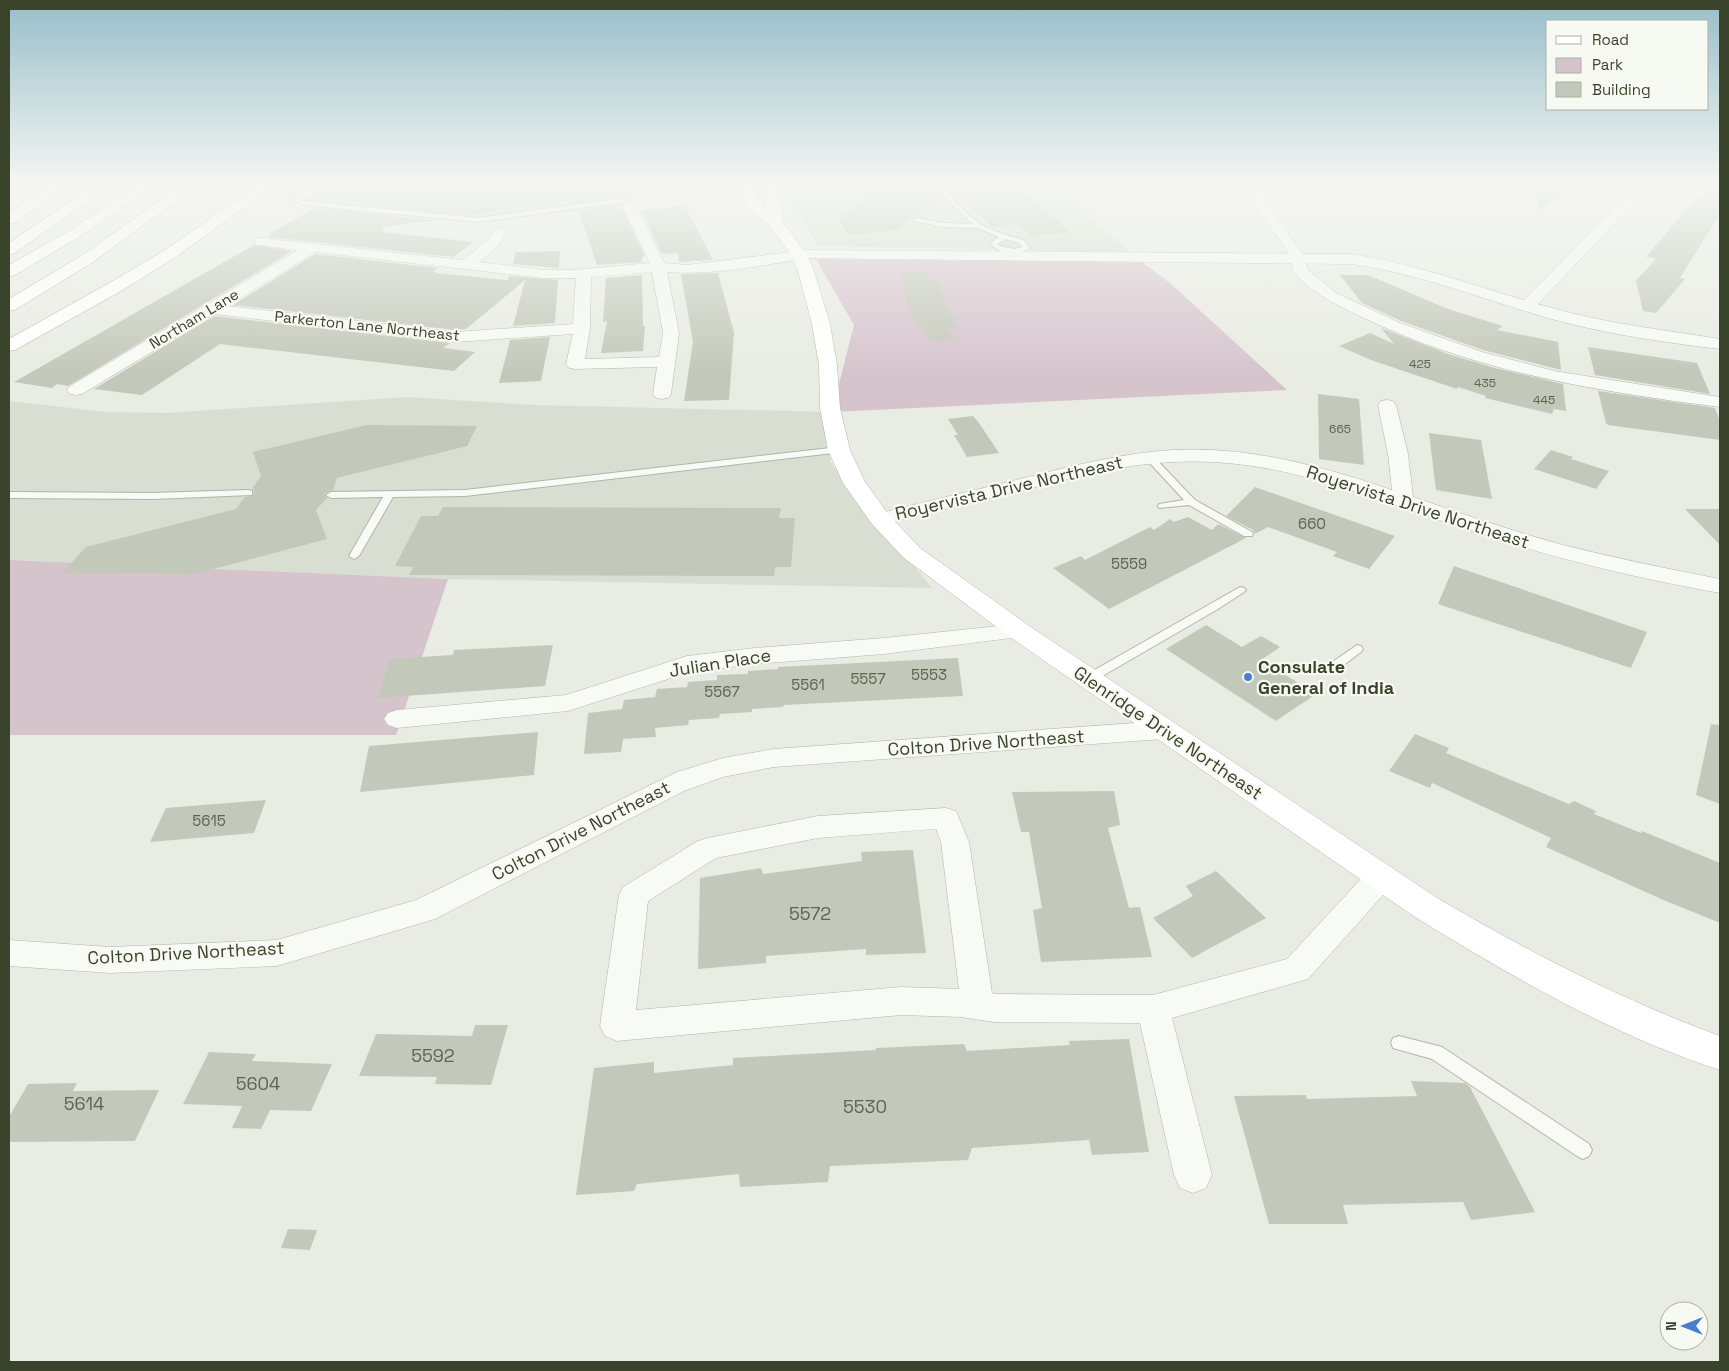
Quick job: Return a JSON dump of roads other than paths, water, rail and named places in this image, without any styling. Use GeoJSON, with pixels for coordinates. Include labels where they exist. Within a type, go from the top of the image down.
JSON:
{"type":"FeatureCollection","features":[{"type":"Feature","properties":{"kind":"main road"},"geometry":{"type":"LineString","coordinates":[[9,272],[55,245]]}},
{"type":"Feature","properties":{"kind":"main road"},"geometry":{"type":"LineString","coordinates":[[9,306],[106,245]]}},
{"type":"Feature","properties":{"kind":"main road"},"geometry":{"type":"LineString","coordinates":[[9,340],[124,272],[160,245]]}},
{"type":"Feature","properties":{"kind":"main road"},"geometry":{"type":"LineString","coordinates":[[9,346],[117,286],[182,245]]}},
{"type":"Feature","properties":{"kind":"main road","name":"Glenridge Drive Northeast"},"geometry":{"type":"LineString","coordinates":[[792,245],[799,255],[812,289],[821,324],[828,365],[830,408],[839,450],[854,483],[880,519],[912,553],[1018,631],[1163,730],[1382,877],[1489,946],[1564,986],[1634,1019],[1720,1053]]}},
{"type":"Feature","properties":{"kind":"street"},"geometry":{"type":"LineString","coordinates":[[286,245],[544,274],[659,267],[687,269],[702,263],[799,255],[1014,253],[1351,259],[1397,265],[1571,318],[1620,329],[1720,344]]}},
{"type":"Feature","properties":{"kind":"street"},"geometry":{"type":"LineString","coordinates":[[465,266],[491,245]]}},
{"type":"Feature","properties":{"kind":"street"},"geometry":{"type":"LineString","coordinates":[[649,245],[659,267],[671,333],[662,394]]}},
{"type":"Feature","properties":{"kind":"street"},"geometry":{"type":"LineString","coordinates":[[1289,245],[1298,258],[1302,272],[1331,296],[1394,326],[1476,356],[1554,376],[1720,402]]}},
{"type":"Feature","properties":{"kind":"street"},"geometry":{"type":"LineString","coordinates":[[1527,306],[1587,245]]}},
{"type":"Feature","properties":{"kind":"street","name":"Northam Lane"},"geometry":{"type":"LineString","coordinates":[[76,390],[312,248]]}},
{"type":"Feature","properties":{"kind":"street"},"geometry":{"type":"LineString","coordinates":[[584,273],[582,328],[575,364],[667,362]]}},
{"type":"Feature","properties":{"kind":"street","name":"Parkerton Lane Northeast"},"geometry":{"type":"LineString","coordinates":[[212,309],[455,337],[582,328]]}},
{"type":"Feature","properties":{"kind":"street"},"geometry":{"type":"LineString","coordinates":[[1387,405],[1398,454],[1402,500]]}},
{"type":"Feature","properties":{"kind":"street","name":"Royervista Drive Northeast"},"geometry":{"type":"LineString","coordinates":[[880,519],[1086,467],[1150,458],[1206,457],[1284,465],[1335,477],[1474,525],[1554,549],[1621,566],[1720,586]]}},
{"type":"Feature","properties":{"kind":"street","name":"Julian Place"},"geometry":{"type":"LineString","coordinates":[[397,719],[568,703],[687,664],[755,656],[884,646],[1018,631]]}},
{"type":"Feature","properties":{"kind":"street","name":"Colton Drive Northeast"},"geometry":{"type":"LineString","coordinates":[[9,953],[110,960],[277,953],[424,910],[674,784],[706,771],[733,764],[774,758],[1163,730]]}},
{"type":"Feature","properties":{"kind":"street"},"geometry":{"type":"LineString","coordinates":[[977,1005],[956,842],[946,818],[818,827],[708,849],[634,895],[617,1026],[901,1002],[977,1005],[994,1008],[1153,1009],[1297,970],[1382,877]]}},
{"type":"Feature","properties":{"kind":"street"},"geometry":{"type":"LineString","coordinates":[[1153,1009],[1193,1175]]}},
{"type":"Feature","properties":{"kind":"lane"},"geometry":{"type":"LineString","coordinates":[[996,245],[998,248],[1014,253],[1026,248],[1024,245]]}},
{"type":"Feature","properties":{"kind":"lane"},"geometry":{"type":"LineString","coordinates":[[331,495],[465,493],[839,450]]}},
{"type":"Feature","properties":{"kind":"lane"},"geometry":{"type":"LineString","coordinates":[[1150,458],[1191,502],[1248,534]]}},
{"type":"Feature","properties":{"kind":"lane"},"geometry":{"type":"LineString","coordinates":[[9,495],[153,496],[248,493]]}},
{"type":"Feature","properties":{"kind":"lane"},"geometry":{"type":"LineString","coordinates":[[354,556],[390,494]]}},
{"type":"Feature","properties":{"kind":"lane"},"geometry":{"type":"LineString","coordinates":[[1164,506],[1191,502]]}},
{"type":"Feature","properties":{"kind":"lane"},"geometry":{"type":"LineString","coordinates":[[1088,678],[1214,607],[1240,590]]}},
{"type":"Feature","properties":{"kind":"lane"},"geometry":{"type":"LineString","coordinates":[[1329,670],[1357,649]]}},
{"type":"Feature","properties":{"kind":"lane"},"geometry":{"type":"LineString","coordinates":[[1398,1043],[1436,1052],[1583,1150]]}},
{"type":"Feature","properties":{"kind":"place","name":"Consulate General of India"},"geometry":{"type":"Point","coordinates":[1248,677]}}]}
